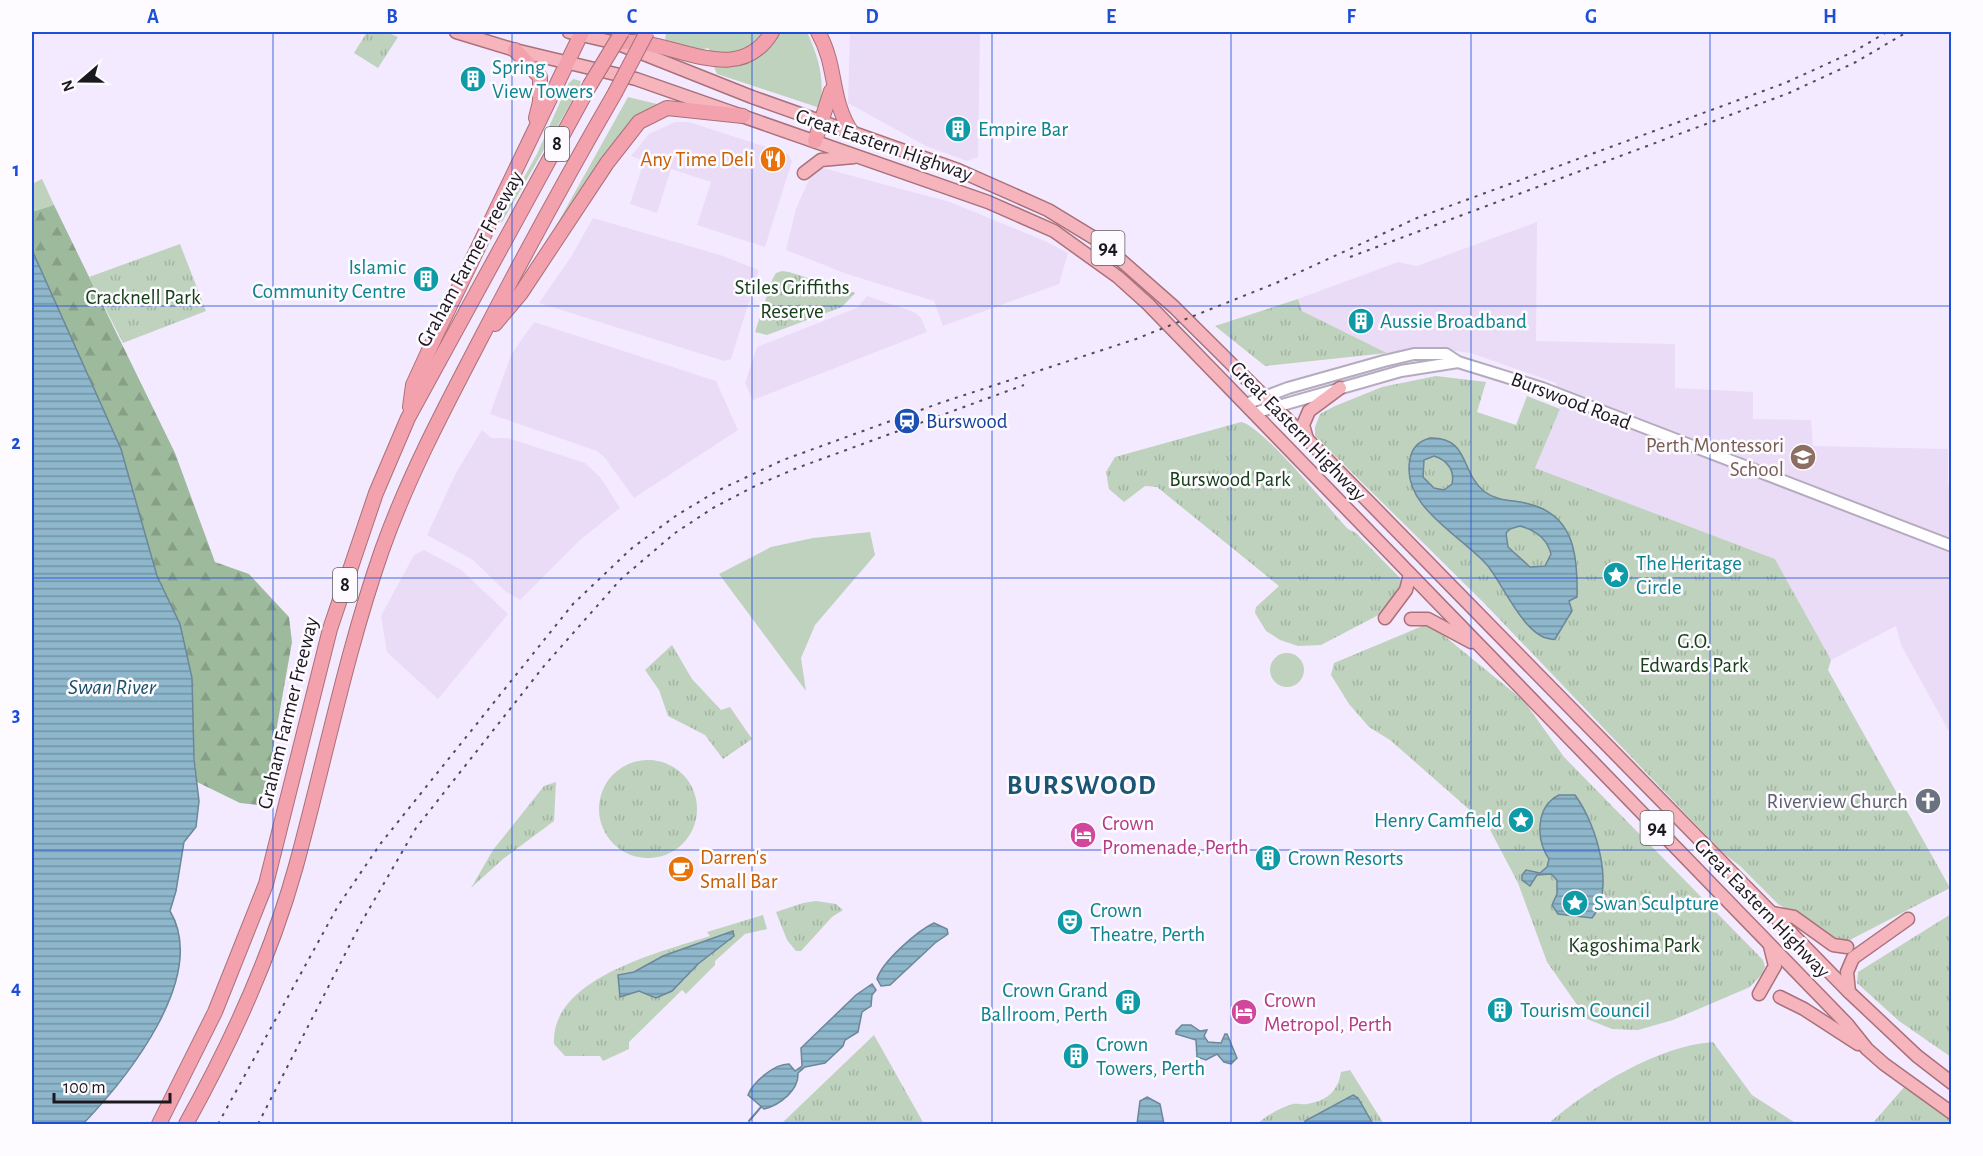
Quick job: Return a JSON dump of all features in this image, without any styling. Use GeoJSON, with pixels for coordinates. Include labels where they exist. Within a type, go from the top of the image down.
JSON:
{"type":"FeatureCollection","features":[{"type":"Feature","properties":{"kind":"highway","name":"Great Eastern Highway"},"geometry":{"type":"LineString","coordinates":[[456,32],[516,50],[636,79],[988,202],[1054,231],[1118,277],[1148,304],[1769,943],[1847,1024],[1867,1049],[1952,1113]]}},
{"type":"Feature","properties":{"kind":"highway","name":"Great Eastern Highway"},"geometry":{"type":"LineString","coordinates":[[577,32],[619,37],[852,134],[998,187],[1084,231],[1125,261],[1308,440],[1848,992],[1952,1083]]}},
{"type":"Feature","properties":{"kind":"highway"},"geometry":{"type":"LineString","coordinates":[[408,418],[413,385],[569,62],[577,32]]}},
{"type":"Feature","properties":{"kind":"highway","name":"8"},"geometry":{"type":"LineString","coordinates":[[186,1125],[212,1077],[276,928],[296,866],[358,620],[383,548],[425,447],[478,344],[648,32]]}},
{"type":"Feature","properties":{"kind":"highway"},"geometry":{"type":"LineString","coordinates":[[619,37],[683,54],[724,59],[753,53],[766,42],[772,32]]}},
{"type":"Feature","properties":{"kind":"highway"},"geometry":{"type":"LineString","coordinates":[[818,32],[826,46],[840,115],[852,134]]}},
{"type":"Feature","properties":{"kind":"highway","name":"Graham Farmer Freeway"},"geometry":{"type":"LineString","coordinates":[[159,1125],[215,1012],[266,884],[330,629],[376,493],[408,418],[590,85],[619,37]]}},
{"type":"Feature","properties":{"kind":"highway"},"geometry":{"type":"LineString","coordinates":[[516,50],[540,77],[540,102],[529,143]]}},
{"type":"Feature","properties":{"kind":"highway"},"geometry":{"type":"LineString","coordinates":[[815,141],[834,78]]}},
{"type":"Feature","properties":{"kind":"highway"},"geometry":{"type":"LineString","coordinates":[[478,344],[521,293],[614,153],[639,122],[668,108],[743,116]]}},
{"type":"Feature","properties":{"kind":"highway"},"geometry":{"type":"LineString","coordinates":[[804,173],[821,160],[861,157]]}},
{"type":"Feature","properties":{"kind":"highway"},"geometry":{"type":"LineString","coordinates":[[1308,440],[1304,432],[1304,418],[1318,402],[1340,388]]}},
{"type":"Feature","properties":{"kind":"highway"},"geometry":{"type":"LineString","coordinates":[[1385,618],[1406,590],[1410,574]]}},
{"type":"Feature","properties":{"kind":"highway"},"geometry":{"type":"LineString","coordinates":[[1411,619],[1428,619],[1480,646]]}},
{"type":"Feature","properties":{"kind":"highway"},"geometry":{"type":"LineString","coordinates":[[1771,912],[1794,917],[1833,945],[1846,947]]}},
{"type":"Feature","properties":{"kind":"highway"},"geometry":{"type":"LineString","coordinates":[[1848,992],[1847,972],[1853,958],[1908,919]]}},
{"type":"Feature","properties":{"kind":"highway"},"geometry":{"type":"LineString","coordinates":[[1759,994],[1775,966],[1769,943]]}},
{"type":"Feature","properties":{"kind":"highway"},"geometry":{"type":"LineString","coordinates":[[1780,998],[1804,1009],[1867,1049]]}},
{"type":"Feature","properties":{"kind":"highway"},"geometry":{"type":"LineString","coordinates":[[147,1125],[181,1083]]}},
{"type":"Feature","properties":{"kind":"main road","name":"Burswood Road"},"geometry":{"type":"LineString","coordinates":[[1250,409],[1264,397],[1414,354],[1446,354],[1458,362],[1542,388],[1952,546]]}},
{"type":"Feature","properties":{"kind":"main road","name":"Burswood Road"},"geometry":{"type":"LineString","coordinates":[[1250,409],[1274,407],[1414,367],[1458,362]]}},
{"type":"Feature","properties":{"kind":"shaded area"},"geometry":{"type":"Polygon","coordinates":[[[850,32],[980,32],[978,157],[967,161],[926,146],[848,103],[850,32]]]}},
{"type":"Feature","properties":{"kind":"shaded area"},"geometry":{"type":"Polygon","coordinates":[[[675,122],[689,122],[788,154],[792,161],[765,247],[697,225],[711,182],[671,169],[657,213],[630,204],[644,161],[631,156],[649,134],[675,122]]]}},
{"type":"Feature","properties":{"kind":"shaded area"},"geometry":{"type":"Polygon","coordinates":[[[819,167],[950,202],[1045,241],[1068,253],[1059,284],[943,326],[934,301],[847,274],[786,250],[796,209],[810,177],[819,167]]]}},
{"type":"Feature","properties":{"kind":"shaded area"},"geometry":{"type":"Polygon","coordinates":[[[593,218],[720,255],[759,270],[731,359],[724,361],[539,303],[571,257],[593,218]]]}},
{"type":"Feature","properties":{"kind":"shaded area"},"geometry":{"type":"Polygon","coordinates":[[[1537,222],[1536,341],[1675,344],[1675,388],[1753,392],[1753,419],[1811,420],[1813,446],[1948,449],[1948,485],[1952,486],[1951,735],[1901,645],[1896,626],[1831,660],[1775,559],[1534,468],[1560,409],[1556,383],[1471,353],[1423,347],[1387,353],[1302,311],[1298,299],[1398,262],[1417,266],[1537,222]]]}},
{"type":"Feature","properties":{"kind":"shaded area"},"geometry":{"type":"Polygon","coordinates":[[[867,296],[914,312],[921,318],[927,332],[753,400],[745,383],[757,347],[857,308],[867,296]]]}},
{"type":"Feature","properties":{"kind":"shaded area"},"geometry":{"type":"Polygon","coordinates":[[[534,322],[716,381],[738,430],[634,498],[605,458],[597,451],[490,414],[511,355],[534,322]]]}},
{"type":"Feature","properties":{"kind":"shaded area"},"geometry":{"type":"Polygon","coordinates":[[[482,430],[491,438],[508,438],[585,463],[600,477],[620,508],[580,540],[520,600],[505,591],[473,560],[427,535],[457,471],[482,430]]]}},
{"type":"Feature","properties":{"kind":"shaded area"},"geometry":{"type":"Polygon","coordinates":[[[424,550],[460,569],[508,614],[438,699],[387,652],[381,616],[414,555],[424,550]]]}},
{"type":"Feature","properties":{"kind":"green space"},"geometry":{"type":"Polygon","coordinates":[[[367,32],[386,32],[398,37],[378,68],[354,53],[367,32]]]}},
{"type":"Feature","properties":{"kind":"green space"},"geometry":{"type":"Polygon","coordinates":[[[666,32],[764,32],[742,49],[714,56],[708,48],[696,51],[665,42],[666,32]]]}},
{"type":"Feature","properties":{"kind":"green space"},"geometry":{"type":"Polygon","coordinates":[[[778,32],[807,32],[820,69],[822,88],[820,108],[717,74],[714,67],[743,62],[760,54],[767,49],[778,32]]]}},
{"type":"Feature","properties":{"kind":"green space"},"geometry":{"type":"Polygon","coordinates":[[[573,79],[581,81],[579,89],[502,222],[500,220],[537,154],[568,84],[573,79]]]}},
{"type":"Feature","properties":{"kind":"green space"},"geometry":{"type":"Polygon","coordinates":[[[628,97],[657,104],[633,123],[541,253],[628,97]]]}},
{"type":"Feature","properties":{"kind":"green space"},"geometry":{"type":"Polygon","coordinates":[[[42,179],[54,205],[32,212],[32,184],[42,179]]]}},
{"type":"Feature","properties":{"kind":"green space"},"geometry":{"type":"Polygon","coordinates":[[[54,205],[175,453],[215,562],[249,574],[289,617],[292,642],[266,788],[258,805],[240,803],[197,782],[180,624],[157,576],[121,449],[32,250],[32,212],[54,205]]]}},
{"type":"Feature","properties":{"kind":"green space","name":"Cracknell Park"},"geometry":{"type":"Polygon","coordinates":[[[180,244],[206,311],[123,343],[89,277],[180,244]]]}},
{"type":"Feature","properties":{"kind":"green space","name":"Stiles Griffiths Reserve"},"geometry":{"type":"Polygon","coordinates":[[[782,271],[855,293],[842,307],[767,335],[755,332],[772,280],[776,273],[782,271]]]}},
{"type":"Feature","properties":{"kind":"green space"},"geometry":{"type":"Polygon","coordinates":[[[1298,299],[1302,311],[1387,353],[1265,366],[1215,326],[1298,299]]]}},
{"type":"Feature","properties":{"kind":"green space","name":"G.O. Edwards Park"},"geometry":{"type":"Polygon","coordinates":[[[1436,376],[1486,382],[1477,412],[1516,425],[1527,396],[1560,409],[1535,468],[1775,559],[1831,660],[1828,670],[1950,888],[1848,941],[1839,942],[1778,904],[1740,866],[1723,853],[1484,603],[1315,436],[1315,427],[1320,414],[1335,406],[1382,387],[1436,376]]]}},
{"type":"Feature","properties":{"kind":"green space","name":"Burswood Park"},"geometry":{"type":"Polygon","coordinates":[[[1241,422],[1264,437],[1348,529],[1356,533],[1400,578],[1403,586],[1388,610],[1321,645],[1298,646],[1280,640],[1266,631],[1255,613],[1256,607],[1279,586],[1157,487],[1145,486],[1124,502],[1109,489],[1106,472],[1115,457],[1241,422]]]}},
{"type":"Feature","properties":{"kind":"green space"},"geometry":{"type":"Polygon","coordinates":[[[870,532],[875,555],[815,625],[801,658],[806,691],[719,574],[771,547],[813,538],[870,532]]]}},
{"type":"Feature","properties":{"kind":"green space","name":"Kagoshima Park"},"geometry":{"type":"Polygon","coordinates":[[[1425,625],[1437,630],[1524,701],[1564,757],[1763,960],[1765,967],[1762,974],[1750,987],[1673,1020],[1638,1030],[1612,1029],[1587,1019],[1547,962],[1518,883],[1488,826],[1390,740],[1369,727],[1349,704],[1331,675],[1334,663],[1425,625]]]}},
{"type":"Feature","properties":{"kind":"green space"},"geometry":{"type":"Polygon","coordinates":[[[672,645],[692,679],[721,710],[730,707],[752,739],[723,759],[705,735],[668,716],[659,690],[645,670],[672,645]]]}},
{"type":"Feature","properties":{"kind":"green space"},"geometry":{"type":"Polygon","coordinates":[[[1287,653],[1299,658],[1304,670],[1299,682],[1287,687],[1275,682],[1270,670],[1275,658],[1287,653]]]}},
{"type":"Feature","properties":{"kind":"green space"},"geometry":{"type":"Polygon","coordinates":[[[648,760],[667,764],[682,775],[693,790],[697,809],[693,828],[682,843],[667,854],[648,858],[629,854],[614,843],[603,828],[599,809],[603,790],[614,775],[629,764],[648,760]]]}},
{"type":"Feature","properties":{"kind":"green space"},"geometry":{"type":"Polygon","coordinates":[[[556,782],[554,821],[503,859],[471,888],[493,850],[544,786],[556,782]]]}},
{"type":"Feature","properties":{"kind":"green space"},"geometry":{"type":"Polygon","coordinates":[[[816,901],[836,904],[843,910],[832,917],[801,951],[796,951],[787,940],[776,912],[816,901]]]}},
{"type":"Feature","properties":{"kind":"green space"},"geometry":{"type":"Polygon","coordinates":[[[1951,914],[1951,1057],[1899,1021],[1857,983],[1858,972],[1951,914]]]}},
{"type":"Feature","properties":{"kind":"green space"},"geometry":{"type":"Polygon","coordinates":[[[763,915],[767,929],[745,934],[715,961],[715,965],[686,994],[682,990],[629,1042],[629,1049],[603,1061],[600,1056],[565,1056],[554,1044],[558,1021],[570,1002],[589,985],[612,971],[638,960],[710,936],[707,932],[763,915]]]}},
{"type":"Feature","properties":{"kind":"green space"},"geometry":{"type":"Polygon","coordinates":[[[874,1035],[924,1124],[781,1124],[874,1035]]]}},
{"type":"Feature","properties":{"kind":"green space"},"geometry":{"type":"Polygon","coordinates":[[[1713,1042],[1752,1095],[1797,1124],[1553,1124],[1551,1121],[1586,1094],[1627,1070],[1670,1051],[1713,1042]]]}},
{"type":"Feature","properties":{"kind":"green space"},"geometry":{"type":"Polygon","coordinates":[[[1350,1070],[1384,1124],[1257,1124],[1288,1105],[1314,1103],[1326,1098],[1337,1085],[1341,1072],[1350,1070]]]}},
{"type":"Feature","properties":{"kind":"green space"},"geometry":{"type":"Polygon","coordinates":[[[1905,1086],[1951,1118],[1951,1124],[1872,1124],[1905,1086]]]}},
{"type":"Feature","properties":{"kind":"water","name":"Swan River"},"geometry":{"type":"Polygon","coordinates":[[[32,250],[121,449],[157,576],[180,624],[192,678],[194,759],[199,801],[196,827],[184,842],[176,891],[170,911],[179,937],[179,966],[171,995],[158,1025],[121,1081],[83,1124],[32,1124],[32,250]]]}},
{"type":"Feature","properties":{"kind":"water"},"geometry":{"type":"Polygon","coordinates":[[[1426,439],[1443,439],[1452,443],[1477,484],[1485,492],[1499,499],[1541,508],[1554,516],[1563,526],[1574,551],[1577,597],[1569,601],[1572,611],[1555,639],[1545,638],[1526,623],[1487,565],[1423,506],[1414,491],[1409,476],[1410,459],[1414,448],[1426,439]],[[1434,456],[1424,460],[1423,477],[1434,488],[1444,490],[1452,484],[1451,470],[1443,460],[1434,456]],[[1520,526],[1506,533],[1508,547],[1530,567],[1545,566],[1551,554],[1547,543],[1535,532],[1520,526]]]}},
{"type":"Feature","properties":{"kind":"water"},"geometry":{"type":"Polygon","coordinates":[[[1559,795],[1575,795],[1583,807],[1596,838],[1603,873],[1599,905],[1592,918],[1558,914],[1552,905],[1557,894],[1557,880],[1551,874],[1537,875],[1530,886],[1522,880],[1522,875],[1526,870],[1540,873],[1547,867],[1549,859],[1542,843],[1540,824],[1545,807],[1559,795]]]}},
{"type":"Feature","properties":{"kind":"water"},"geometry":{"type":"Polygon","coordinates":[[[934,923],[947,929],[948,934],[935,943],[890,985],[881,986],[877,979],[886,964],[910,940],[934,923]]]}},
{"type":"Feature","properties":{"kind":"water"},"geometry":{"type":"Polygon","coordinates":[[[733,931],[734,936],[698,964],[672,991],[656,998],[639,991],[620,997],[618,975],[634,972],[663,956],[733,931]]]}},
{"type":"Feature","properties":{"kind":"water"},"geometry":{"type":"Polygon","coordinates":[[[872,984],[876,990],[872,995],[871,1006],[862,1012],[858,1032],[845,1040],[843,1046],[825,1063],[805,1067],[798,1073],[792,1091],[770,1107],[764,1109],[748,1095],[759,1079],[771,1070],[789,1064],[795,1071],[802,1066],[801,1048],[856,995],[872,984]]]}},
{"type":"Feature","properties":{"kind":"water"},"geometry":{"type":"Polygon","coordinates":[[[1182,1025],[1191,1025],[1200,1031],[1207,1030],[1204,1036],[1208,1042],[1221,1043],[1227,1034],[1237,1058],[1231,1064],[1224,1062],[1217,1054],[1206,1060],[1197,1057],[1196,1040],[1176,1034],[1182,1025]]]}},
{"type":"Feature","properties":{"kind":"water"},"geometry":{"type":"Polygon","coordinates":[[[1353,1095],[1358,1098],[1373,1124],[1304,1124],[1305,1121],[1353,1095]]]}},
{"type":"Feature","properties":{"kind":"water"},"geometry":{"type":"Polygon","coordinates":[[[1147,1097],[1160,1104],[1164,1124],[1137,1124],[1140,1101],[1147,1097]]]}},
{"type":"Feature","properties":{"kind":"waterway"},"geometry":{"type":"LineString","coordinates":[[749,1121],[761,1107]]}},
{"type":"Feature","properties":{"kind":"railway"},"geometry":{"type":"LineString","coordinates":[[218,1124],[338,906],[381,843],[573,604],[632,548],[677,515],[717,491],[783,460],[940,403],[1136,339],[1276,283],[1417,218],[1785,83],[1853,52],[1887,32]]}},
{"type":"Feature","properties":{"kind":"railway"},"geometry":{"type":"LineString","coordinates":[[1350,257],[1789,93],[1856,62],[1907,32]]}},
{"type":"Feature","properties":{"kind":"railway"},"geometry":{"type":"LineString","coordinates":[[258,1124],[361,923],[416,828],[544,666],[621,579],[675,533],[713,508],[755,486],[797,468],[1024,385]]}},
{"type":"Feature","properties":{"kind":"place","name":"Spring View Towers"},"geometry":{"type":"Point","coordinates":[473,79]}},
{"type":"Feature","properties":{"kind":"place","name":"Empire Bar"},"geometry":{"type":"Point","coordinates":[958,129]}},
{"type":"Feature","properties":{"kind":"place","name":"Any Time Deli"},"geometry":{"type":"Point","coordinates":[773,159]}},
{"type":"Feature","properties":{"kind":"place","name":"Islamic Community Centre"},"geometry":{"type":"Point","coordinates":[426,279]}},
{"type":"Feature","properties":{"kind":"place","name":"Aussie Broadband"},"geometry":{"type":"Point","coordinates":[1361,321]}},
{"type":"Feature","properties":{"kind":"place","name":"Burswood"},"geometry":{"type":"Point","coordinates":[907,421]}},
{"type":"Feature","properties":{"kind":"place","name":"Perth Montessori School"},"geometry":{"type":"Point","coordinates":[1803,457]}},
{"type":"Feature","properties":{"kind":"place","name":"The Heritage Circle"},"geometry":{"type":"Point","coordinates":[1616,575]}},
{"type":"Feature","properties":{"kind":"place","name":"Riverview Church"},"geometry":{"type":"Point","coordinates":[1928,801]}},
{"type":"Feature","properties":{"kind":"place","name":"Henry Camfield"},"geometry":{"type":"Point","coordinates":[1521,820]}},
{"type":"Feature","properties":{"kind":"place","name":"Crown Promenade, Perth"},"geometry":{"type":"Point","coordinates":[1083,835]}},
{"type":"Feature","properties":{"kind":"place","name":"Crown Resorts"},"geometry":{"type":"Point","coordinates":[1268,858]}},
{"type":"Feature","properties":{"kind":"place","name":"Darren's Small Bar"},"geometry":{"type":"Point","coordinates":[681,869]}},
{"type":"Feature","properties":{"kind":"place","name":"Swan Sculpture"},"geometry":{"type":"Point","coordinates":[1575,903]}},
{"type":"Feature","properties":{"kind":"place","name":"Crown Theatre, Perth"},"geometry":{"type":"Point","coordinates":[1070,922]}},
{"type":"Feature","properties":{"kind":"place","name":"Crown Grand Ballroom, Perth"},"geometry":{"type":"Point","coordinates":[1128,1002]}},
{"type":"Feature","properties":{"kind":"place","name":"Tourism Council"},"geometry":{"type":"Point","coordinates":[1500,1010]}},
{"type":"Feature","properties":{"kind":"place","name":"Crown Metropol, Perth"},"geometry":{"type":"Point","coordinates":[1244,1012]}},
{"type":"Feature","properties":{"kind":"place","name":"Crown Towers, Perth"},"geometry":{"type":"Point","coordinates":[1076,1056]}},
{"type":"Feature","properties":{"kind":"district","name":"BURSWOOD"},"geometry":{"type":"Point","coordinates":[1082,785]}}]}
